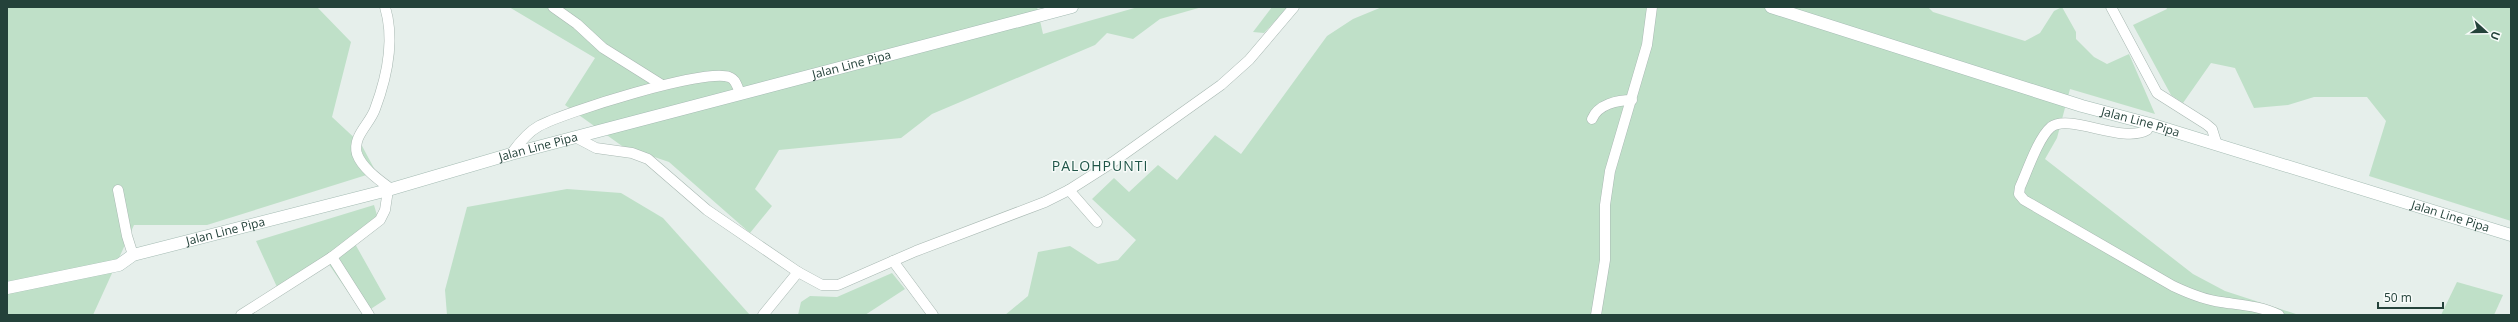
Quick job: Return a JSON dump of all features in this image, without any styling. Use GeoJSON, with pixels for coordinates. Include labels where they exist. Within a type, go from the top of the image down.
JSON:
{"type":"FeatureCollection","features":[{"type":"Feature","properties":{"kind":"main road","name":"Jalan Line Pipa"},"geometry":{"type":"LineString","coordinates":[[7,288],[119,265],[133,255],[389,190],[511,154],[577,138],[969,32],[1072,7]]}},
{"type":"Feature","properties":{"kind":"main road","name":"Jalan Line Pipa"},"geometry":{"type":"LineString","coordinates":[[1771,7],[2082,106],[2150,124],[2511,235]]}},
{"type":"Feature","properties":{"kind":"street"},"geometry":{"type":"LineString","coordinates":[[241,315],[332,257],[380,220],[385,210],[389,190],[365,166],[357,152],[359,135],[376,107],[390,54],[386,7]]}},
{"type":"Feature","properties":{"kind":"street"},"geometry":{"type":"LineString","coordinates":[[553,7],[577,24],[603,48],[662,85]]}},
{"type":"Feature","properties":{"kind":"street"},"geometry":{"type":"LineString","coordinates":[[577,138],[596,148],[632,153],[648,159],[708,210],[798,272],[822,285],[838,285],[893,261],[1045,202],[1069,190],[1158,132],[1221,85],[1249,60],[1294,7]]}},
{"type":"Feature","properties":{"kind":"street"},"geometry":{"type":"LineString","coordinates":[[1596,315],[1605,260],[1608,186],[1616,148],[1632,100],[1647,45],[1652,7]]}},
{"type":"Feature","properties":{"kind":"street"},"geometry":{"type":"LineString","coordinates":[[2111,7],[2157,93],[2163,99],[2212,129],[2217,145]]}},
{"type":"Feature","properties":{"kind":"street"},"geometry":{"type":"LineString","coordinates":[[511,154],[532,130],[552,120],[687,78],[722,76],[734,80],[740,94]]}},
{"type":"Feature","properties":{"kind":"street"},"geometry":{"type":"LineString","coordinates":[[1592,119],[1596,111],[1602,107],[1625,100],[1632,100]]}},
{"type":"Feature","properties":{"kind":"street"},"geometry":{"type":"LineString","coordinates":[[2150,124],[2147,130],[2136,134],[2056,124],[2050,128],[2040,145],[2020,187],[2019,194],[2024,200],[2173,286],[2192,295],[2221,302],[2238,303],[2279,315]]}},
{"type":"Feature","properties":{"kind":"street"},"geometry":{"type":"LineString","coordinates":[[118,190],[133,255]]}},
{"type":"Feature","properties":{"kind":"street"},"geometry":{"type":"LineString","coordinates":[[1069,190],[1097,222]]}},
{"type":"Feature","properties":{"kind":"street"},"geometry":{"type":"LineString","coordinates":[[332,257],[369,315]]}},
{"type":"Feature","properties":{"kind":"street"},"geometry":{"type":"LineString","coordinates":[[893,261],[928,313]]}},
{"type":"Feature","properties":{"kind":"street"},"geometry":{"type":"LineString","coordinates":[[763,315],[798,272]]}},
{"type":"Feature","properties":{"kind":"green space"},"geometry":{"type":"Polygon","coordinates":[[[7,7],[317,7],[351,42],[332,117],[361,144],[376,172],[207,225],[134,225],[93,315],[7,315],[7,7]]]}},
{"type":"Feature","properties":{"kind":"green space"},"geometry":{"type":"Polygon","coordinates":[[[509,7],[1037,7],[1043,34],[1138,7],[1202,7],[1160,19],[1133,39],[1107,33],[1095,45],[932,114],[901,138],[779,150],[755,189],[772,206],[750,233],[669,162],[622,146],[565,105],[595,58],[509,7]]]}},
{"type":"Feature","properties":{"kind":"green space"},"geometry":{"type":"Polygon","coordinates":[[[1272,7],[1288,7],[1264,33],[1253,32],[1272,7]]]}},
{"type":"Feature","properties":{"kind":"green space"},"geometry":{"type":"Polygon","coordinates":[[[1382,7],[1928,7],[1933,12],[2025,41],[2040,33],[2054,11],[2062,7],[2076,32],[2076,39],[2094,57],[2107,64],[2129,54],[2155,114],[2070,89],[2057,138],[2045,159],[2193,274],[2225,291],[2299,315],[1005,315],[1028,296],[1038,252],[1070,246],[1098,264],[1118,260],[1136,240],[1092,199],[1114,178],[1129,192],[1158,165],[1177,180],[1215,135],[1241,154],[1327,36],[1353,19],[1382,7]]]}},
{"type":"Feature","properties":{"kind":"green space"},"geometry":{"type":"Polygon","coordinates":[[[2166,7],[2511,7],[2511,221],[2369,176],[2386,121],[2367,97],[2314,97],[2288,105],[2254,108],[2235,68],[2211,63],[2183,103],[2171,95],[2133,25],[2167,9],[2166,7]]]}},
{"type":"Feature","properties":{"kind":"green space"},"geometry":{"type":"Polygon","coordinates":[[[567,189],[621,193],[663,218],[750,315],[447,315],[445,290],[467,207],[567,189]]]}},
{"type":"Feature","properties":{"kind":"green space"},"geometry":{"type":"Polygon","coordinates":[[[374,205],[379,222],[354,242],[386,299],[363,314],[328,263],[277,287],[256,241],[374,205]]]}},
{"type":"Feature","properties":{"kind":"green space"},"geometry":{"type":"Polygon","coordinates":[[[892,273],[905,289],[865,315],[798,315],[801,302],[810,296],[837,297],[892,273]]]}},
{"type":"Feature","properties":{"kind":"green space"},"geometry":{"type":"Polygon","coordinates":[[[2457,282],[2503,295],[2494,315],[2441,315],[2457,282]]]}},
{"type":"Feature","properties":{"kind":"district","name":"PALOHPUNTI"},"geometry":{"type":"Point","coordinates":[1100,166]}}]}
